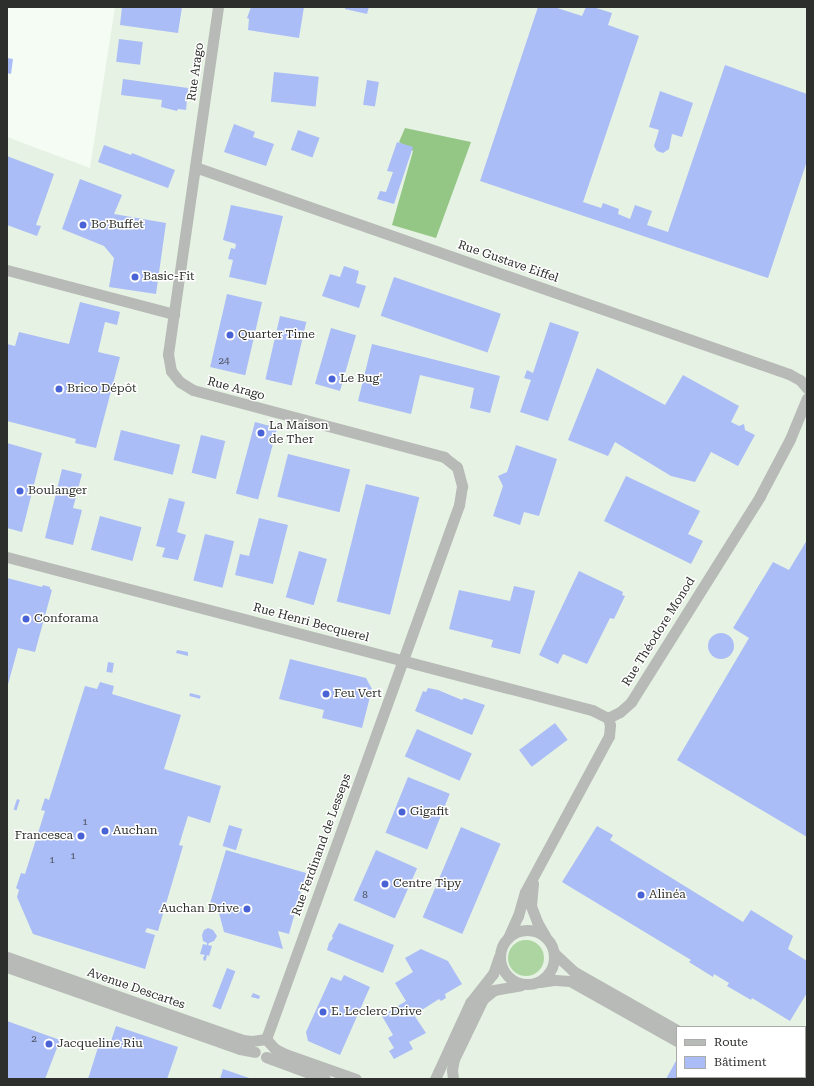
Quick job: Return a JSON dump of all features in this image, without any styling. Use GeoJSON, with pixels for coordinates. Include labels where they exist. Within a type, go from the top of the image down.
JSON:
{"type":"FeatureCollection","features":[{"type":"Feature","properties":{"kind":"street","name":"Rue Arago"},"geometry":{"type":"LineString","coordinates":[[218,7],[168,354],[169,365],[175,378],[186,387],[204,394],[438,454],[449,460],[457,467],[462,482],[462,495],[403,661]]}},
{"type":"Feature","properties":{"kind":"street","name":"Rue Gustave Eiffel"},"geometry":{"type":"LineString","coordinates":[[195,167],[789,374],[800,380],[807,388]]}},
{"type":"Feature","properties":{"kind":"street"},"geometry":{"type":"LineString","coordinates":[[7,270],[174,314]]}},
{"type":"Feature","properties":{"kind":"street","name":"Rue Théodore Monod"},"geometry":{"type":"LineString","coordinates":[[608,718],[620,712],[630,702],[760,496],[790,440],[807,398]]}},
{"type":"Feature","properties":{"kind":"street","name":"Rue Henri Becquerel"},"geometry":{"type":"LineString","coordinates":[[7,557],[592,710],[608,718]]}},
{"type":"Feature","properties":{"kind":"street","name":"Rue Ferdinand de Lesseps"},"geometry":{"type":"LineString","coordinates":[[266,1042],[403,661]]}},
{"type":"Feature","properties":{"kind":"street"},"geometry":{"type":"LineString","coordinates":[[435,1079],[470,1003],[493,974],[502,946],[508,938],[518,916],[525,892],[609,736],[610,725],[608,718]]}},
{"type":"Feature","properties":{"kind":"street"},"geometry":{"type":"LineString","coordinates":[[536,874],[531,890],[531,906],[537,922],[554,953],[573,971],[676,1029]]}},
{"type":"Feature","properties":{"kind":"street"},"geometry":{"type":"LineString","coordinates":[[508,938],[517,932],[527,930],[538,932],[546,938]]}},
{"type":"Feature","properties":{"kind":"street"},"geometry":{"type":"LineString","coordinates":[[537,983],[550,972],[553,965],[554,953]]}},
{"type":"Feature","properties":{"kind":"street"},"geometry":{"type":"LineString","coordinates":[[499,957],[502,968],[508,977],[517,983],[525,984]]}},
{"type":"Feature","properties":{"kind":"street","name":"Avenue Descartes"},"geometry":{"type":"LineString","coordinates":[[7,958],[243,1040],[266,1042],[285,1054],[356,1079]]}},
{"type":"Feature","properties":{"kind":"street","name":"Avenue Descartes"},"geometry":{"type":"LineString","coordinates":[[7,967],[240,1049],[255,1052],[259,1056],[266,1057],[325,1079]]}},
{"type":"Feature","properties":{"kind":"street"},"geometry":{"type":"LineString","coordinates":[[453,1079],[452,1070],[454,1059],[483,998],[490,992],[500,988],[555,980],[570,981],[676,1040]]}},
{"type":"Feature","properties":{"kind":"street"},"geometry":{"type":"LineString","coordinates":[[255,1052],[254,1045],[266,1042],[271,1054],[266,1057]]}},
{"type":"Feature","properties":{"kind":"shaded area"},"geometry":{"type":"Polygon","coordinates":[[[115,7],[807,7],[807,1079],[7,1079],[7,137],[90,168],[115,7]]]}},
{"type":"Feature","properties":{"kind":"green space"},"geometry":{"type":"Polygon","coordinates":[[[405,128],[471,142],[436,238],[392,225],[413,151],[399,142],[405,128]]]}},
{"type":"Feature","properties":{"kind":"green space"},"geometry":{"type":"Polygon","coordinates":[[[530,940],[539,945],[543,951],[543,965],[539,971],[530,976],[522,976],[513,971],[509,965],[508,954],[513,945],[519,941],[530,940]]]}},
{"type":"Feature","properties":{"kind":"building"},"geometry":{"type":"Polygon","coordinates":[[[122,7],[182,7],[178,33],[120,25],[122,7]]]}},
{"type":"Feature","properties":{"kind":"building"},"geometry":{"type":"Polygon","coordinates":[[[251,7],[304,7],[299,38],[248,30],[249,19],[247,18],[251,7]]]}},
{"type":"Feature","properties":{"kind":"building"},"geometry":{"type":"Polygon","coordinates":[[[345,7],[369,7],[367,14],[345,9],[345,7]]]}},
{"type":"Feature","properties":{"kind":"building"},"geometry":{"type":"Polygon","coordinates":[[[538,7],[554,7],[582,16],[586,7],[593,7],[612,13],[608,25],[639,36],[583,202],[601,208],[603,203],[619,209],[618,214],[630,219],[635,205],[652,211],[647,225],[668,232],[725,65],[807,94],[807,161],[768,278],[480,181],[538,7]]]}},
{"type":"Feature","properties":{"kind":"building"},"geometry":{"type":"Polygon","coordinates":[[[119,39],[143,42],[140,65],[116,62],[119,39]]]}},
{"type":"Feature","properties":{"kind":"building"},"geometry":{"type":"Polygon","coordinates":[[[7,58],[13,59],[11,74],[7,73],[7,58]]]}},
{"type":"Feature","properties":{"kind":"building"},"geometry":{"type":"Polygon","coordinates":[[[274,72],[319,77],[316,107],[271,102],[274,72]]]}},
{"type":"Feature","properties":{"kind":"building"},"geometry":{"type":"Polygon","coordinates":[[[123,79],[188,88],[186,110],[178,109],[177,111],[161,107],[162,100],[121,95],[123,79]]]}},
{"type":"Feature","properties":{"kind":"building"},"geometry":{"type":"Polygon","coordinates":[[[367,80],[379,82],[375,107],[363,105],[367,80]]]}},
{"type":"Feature","properties":{"kind":"building"},"geometry":{"type":"Polygon","coordinates":[[[660,91],[693,103],[682,137],[672,134],[669,149],[663,153],[657,151],[654,146],[659,130],[649,127],[660,91]]]}},
{"type":"Feature","properties":{"kind":"building"},"geometry":{"type":"Polygon","coordinates":[[[234,124],[255,132],[253,137],[274,144],[266,166],[224,152],[234,124]]]}},
{"type":"Feature","properties":{"kind":"building"},"geometry":{"type":"Polygon","coordinates":[[[298,130],[320,138],[312,158],[291,150],[298,130]]]}},
{"type":"Feature","properties":{"kind":"building"},"geometry":{"type":"Polygon","coordinates":[[[397,142],[413,147],[394,204],[377,199],[380,191],[386,192],[393,172],[387,171],[397,142]]]}},
{"type":"Feature","properties":{"kind":"building"},"geometry":{"type":"Polygon","coordinates":[[[104,145],[131,155],[132,153],[175,170],[168,188],[98,162],[104,145]]]}},
{"type":"Feature","properties":{"kind":"building"},"geometry":{"type":"Polygon","coordinates":[[[7,156],[54,174],[36,225],[41,226],[37,236],[7,225],[7,156]]]}},
{"type":"Feature","properties":{"kind":"building"},"geometry":{"type":"Polygon","coordinates":[[[80,179],[122,195],[114,214],[166,223],[156,294],[109,287],[114,258],[104,246],[62,229],[80,179]]]}},
{"type":"Feature","properties":{"kind":"building"},"geometry":{"type":"Polygon","coordinates":[[[231,205],[283,216],[266,285],[229,277],[233,260],[228,259],[231,248],[235,249],[236,244],[223,240],[231,205]]]}},
{"type":"Feature","properties":{"kind":"building"},"geometry":{"type":"Polygon","coordinates":[[[344,266],[359,271],[356,283],[366,286],[359,308],[322,296],[330,274],[340,277],[344,266]]]}},
{"type":"Feature","properties":{"kind":"building"},"geometry":{"type":"Polygon","coordinates":[[[394,277],[501,314],[487,353],[381,316],[394,277]]]}},
{"type":"Feature","properties":{"kind":"building"},"geometry":{"type":"Polygon","coordinates":[[[227,294],[262,302],[245,375],[210,367],[227,294]]]}},
{"type":"Feature","properties":{"kind":"building","name":"Brico Dépôt"},"geometry":{"type":"Polygon","coordinates":[[[80,302],[120,312],[117,325],[105,322],[98,352],[120,357],[96,448],[75,443],[76,439],[7,421],[7,344],[15,346],[19,332],[69,344],[80,302]]]}},
{"type":"Feature","properties":{"kind":"building"},"geometry":{"type":"Polygon","coordinates":[[[280,316],[306,322],[292,385],[265,379],[280,316]]]}},
{"type":"Feature","properties":{"kind":"building"},"geometry":{"type":"Polygon","coordinates":[[[550,322],[579,332],[548,421],[520,412],[531,380],[524,378],[527,370],[533,373],[550,322]]]}},
{"type":"Feature","properties":{"kind":"building"},"geometry":{"type":"Polygon","coordinates":[[[331,328],[356,335],[340,391],[315,384],[331,328]]]}},
{"type":"Feature","properties":{"kind":"building"},"geometry":{"type":"Polygon","coordinates":[[[372,344],[500,376],[490,413],[470,408],[474,388],[420,375],[411,414],[358,401],[372,344]]]}},
{"type":"Feature","properties":{"kind":"building"},"geometry":{"type":"Polygon","coordinates":[[[597,368],[665,405],[683,375],[739,406],[731,422],[739,426],[744,424],[745,430],[755,435],[738,466],[711,452],[695,482],[671,476],[615,442],[608,456],[568,440],[597,368]]]}},
{"type":"Feature","properties":{"kind":"building"},"geometry":{"type":"Polygon","coordinates":[[[255,422],[277,428],[258,499],[236,493],[255,422]]]}},
{"type":"Feature","properties":{"kind":"building"},"geometry":{"type":"Polygon","coordinates":[[[121,430],[180,445],[173,475],[114,460],[121,430]]]}},
{"type":"Feature","properties":{"kind":"building"},"geometry":{"type":"Polygon","coordinates":[[[201,435],[225,441],[216,479],[192,473],[201,435]]]}},
{"type":"Feature","properties":{"kind":"building","name":"Boulanger"},"geometry":{"type":"Polygon","coordinates":[[[7,443],[42,453],[22,532],[7,528],[7,443]]]}},
{"type":"Feature","properties":{"kind":"building"},"geometry":{"type":"Polygon","coordinates":[[[516,445],[557,459],[539,516],[524,512],[520,525],[493,516],[503,486],[498,476],[507,472],[516,445]]]}},
{"type":"Feature","properties":{"kind":"building"},"geometry":{"type":"Polygon","coordinates":[[[288,454],[350,469],[339,512],[277,497],[288,454]]]}},
{"type":"Feature","properties":{"kind":"building"},"geometry":{"type":"Polygon","coordinates":[[[62,469],[82,474],[73,508],[82,510],[73,545],[45,538],[62,469]]]}},
{"type":"Feature","properties":{"kind":"building"},"geometry":{"type":"Polygon","coordinates":[[[626,476],[700,511],[688,534],[703,541],[691,564],[604,521],[626,476]]]}},
{"type":"Feature","properties":{"kind":"building"},"geometry":{"type":"Polygon","coordinates":[[[366,484],[419,497],[390,615],[337,601],[366,484]]]}},
{"type":"Feature","properties":{"kind":"building"},"geometry":{"type":"Polygon","coordinates":[[[169,498],[185,502],[177,532],[186,535],[178,560],[162,557],[165,548],[156,546],[169,498]]]}},
{"type":"Feature","properties":{"kind":"building"},"geometry":{"type":"Polygon","coordinates":[[[100,516],[142,527],[132,561],[91,550],[100,516]]]}},
{"type":"Feature","properties":{"kind":"building"},"geometry":{"type":"Polygon","coordinates":[[[259,518],[288,525],[273,584],[235,575],[240,554],[249,556],[259,518]]]}},
{"type":"Feature","properties":{"kind":"building"},"geometry":{"type":"Polygon","coordinates":[[[205,534],[234,541],[222,588],[193,581],[205,534]]]}},
{"type":"Feature","properties":{"kind":"building"},"geometry":{"type":"Polygon","coordinates":[[[807,540],[807,837],[677,760],[749,638],[733,628],[773,562],[789,570],[807,540]]]}},
{"type":"Feature","properties":{"kind":"building"},"geometry":{"type":"Polygon","coordinates":[[[299,551],[327,559],[314,605],[286,597],[299,551]]]}},
{"type":"Feature","properties":{"kind":"building"},"geometry":{"type":"Polygon","coordinates":[[[579,571],[623,592],[622,595],[625,596],[614,619],[610,618],[587,664],[563,654],[558,664],[539,655],[579,571]]]}},
{"type":"Feature","properties":{"kind":"building","name":"Conforama"},"geometry":{"type":"Polygon","coordinates":[[[7,578],[42,587],[43,585],[50,587],[52,590],[35,652],[18,648],[7,688],[7,578]]]}},
{"type":"Feature","properties":{"kind":"building"},"geometry":{"type":"Polygon","coordinates":[[[514,586],[535,591],[520,654],[491,647],[493,640],[449,629],[459,590],[510,601],[514,586]]]}},
{"type":"Feature","properties":{"kind":"building"},"geometry":{"type":"Polygon","coordinates":[[[721,633],[730,637],[734,646],[730,655],[721,659],[712,655],[708,646],[712,637],[721,633]]]}},
{"type":"Feature","properties":{"kind":"building"},"geometry":{"type":"Polygon","coordinates":[[[177,650],[188,652],[188,656],[176,653],[177,650]]]}},
{"type":"Feature","properties":{"kind":"building","name":"Feu Vert"},"geometry":{"type":"Polygon","coordinates":[[[290,659],[366,678],[372,689],[362,728],[322,718],[324,710],[279,699],[290,659]]]}},
{"type":"Feature","properties":{"kind":"building"},"geometry":{"type":"Polygon","coordinates":[[[108,662],[114,663],[112,673],[106,672],[108,662]]]}},
{"type":"Feature","properties":{"kind":"building"},"geometry":{"type":"Polygon","coordinates":[[[100,682],[114,686],[112,694],[181,715],[164,769],[221,786],[210,823],[188,816],[179,845],[183,846],[158,931],[147,928],[145,932],[155,935],[145,969],[33,934],[17,897],[19,890],[16,888],[21,873],[25,874],[45,811],[41,810],[45,798],[49,800],[85,686],[97,689],[100,682]]]}},
{"type":"Feature","properties":{"kind":"building"},"geometry":{"type":"Polygon","coordinates":[[[428,688],[438,690],[462,700],[464,698],[485,705],[472,735],[415,711],[423,691],[426,692],[428,688]]]}},
{"type":"Feature","properties":{"kind":"building"},"geometry":{"type":"Polygon","coordinates":[[[190,693],[201,696],[200,699],[189,696],[190,693]]]}},
{"type":"Feature","properties":{"kind":"building"},"geometry":{"type":"Polygon","coordinates":[[[555,723],[568,740],[532,767],[519,750],[555,723]]]}},
{"type":"Feature","properties":{"kind":"building"},"geometry":{"type":"Polygon","coordinates":[[[417,729],[472,753],[460,781],[405,756],[417,729]]]}},
{"type":"Feature","properties":{"kind":"building"},"geometry":{"type":"Polygon","coordinates":[[[408,777],[450,794],[427,849],[386,833],[408,777]]]}},
{"type":"Feature","properties":{"kind":"building"},"geometry":{"type":"Polygon","coordinates":[[[17,799],[20,800],[16,810],[14,809],[17,799]]]}},
{"type":"Feature","properties":{"kind":"building"},"geometry":{"type":"Polygon","coordinates":[[[229,825],[242,829],[236,850],[223,846],[229,825]]]}},
{"type":"Feature","properties":{"kind":"building"},"geometry":{"type":"Polygon","coordinates":[[[597,826],[613,835],[610,840],[743,922],[751,910],[793,936],[788,949],[807,961],[807,993],[790,1021],[752,998],[751,1000],[727,986],[729,983],[714,974],[713,977],[689,962],[691,960],[562,882],[597,826]]]}},
{"type":"Feature","properties":{"kind":"building"},"geometry":{"type":"Polygon","coordinates":[[[461,827],[501,844],[462,934],[423,917],[461,827]]]}},
{"type":"Feature","properties":{"kind":"building"},"geometry":{"type":"Polygon","coordinates":[[[226,850],[306,873],[289,934],[278,931],[283,949],[224,932],[219,913],[208,910],[226,850]]]}},
{"type":"Feature","properties":{"kind":"building","name":"Centre Tipy"},"geometry":{"type":"Polygon","coordinates":[[[376,850],[417,868],[395,919],[354,900],[376,850]]]}},
{"type":"Feature","properties":{"kind":"building"},"geometry":{"type":"Polygon","coordinates":[[[339,923],[394,945],[383,973],[327,950],[339,923]]]}},
{"type":"Feature","properties":{"kind":"building"},"geometry":{"type":"Polygon","coordinates":[[[208,928],[213,930],[217,936],[214,941],[209,943],[208,945],[212,946],[209,956],[207,955],[206,960],[204,961],[203,958],[205,955],[200,954],[203,944],[207,945],[207,943],[203,941],[202,935],[204,930],[208,928]]]}},
{"type":"Feature","properties":{"kind":"building"},"geometry":{"type":"Polygon","coordinates":[[[421,949],[448,961],[462,984],[445,994],[446,998],[441,1001],[439,999],[414,1015],[426,1033],[409,1042],[413,1049],[394,1059],[389,1051],[394,1048],[388,1038],[393,1035],[382,1016],[406,1001],[395,983],[413,972],[405,958],[421,949]]]}},
{"type":"Feature","properties":{"kind":"building"},"geometry":{"type":"Polygon","coordinates":[[[227,968],[235,971],[221,1010],[212,1006],[227,968]]]}},
{"type":"Feature","properties":{"kind":"building"},"geometry":{"type":"Polygon","coordinates":[[[344,975],[370,987],[340,1055],[308,1041],[306,1032],[331,977],[341,981],[344,975]]]}},
{"type":"Feature","properties":{"kind":"building"},"geometry":{"type":"Polygon","coordinates":[[[253,993],[260,996],[259,999],[251,997],[253,993]]]}},
{"type":"Feature","properties":{"kind":"building"},"geometry":{"type":"Polygon","coordinates":[[[7,1021],[60,1040],[45,1079],[7,1079],[7,1021]]]}},
{"type":"Feature","properties":{"kind":"building"},"geometry":{"type":"Polygon","coordinates":[[[116,1026],[178,1047],[167,1079],[88,1079],[101,1038],[111,1041],[116,1026]]]}},
{"type":"Feature","properties":{"kind":"building"},"geometry":{"type":"Polygon","coordinates":[[[676,1061],[676,1078],[688,1078],[687,1079],[666,1079],[676,1061]]]}},
{"type":"Feature","properties":{"kind":"building"},"geometry":{"type":"Polygon","coordinates":[[[223,1069],[252,1079],[220,1079],[223,1069]]]}},
{"type":"Feature","properties":{"kind":"place","name":"Bo'Buffet"},"geometry":{"type":"Point","coordinates":[83,225]}},
{"type":"Feature","properties":{"kind":"place","name":"Basic-Fit"},"geometry":{"type":"Point","coordinates":[135,277]}},
{"type":"Feature","properties":{"kind":"place","name":"Quarter Time"},"geometry":{"type":"Point","coordinates":[230,335]}},
{"type":"Feature","properties":{"kind":"place","name":"Le Bug'"},"geometry":{"type":"Point","coordinates":[332,379]}},
{"type":"Feature","properties":{"kind":"place","name":"Brico Dépôt"},"geometry":{"type":"Point","coordinates":[59,389]}},
{"type":"Feature","properties":{"kind":"place","name":"La Maison de Ther"},"geometry":{"type":"Point","coordinates":[261,433]}},
{"type":"Feature","properties":{"kind":"place","name":"Boulanger"},"geometry":{"type":"Point","coordinates":[20,491]}},
{"type":"Feature","properties":{"kind":"place","name":"Conforama"},"geometry":{"type":"Point","coordinates":[26,619]}},
{"type":"Feature","properties":{"kind":"place","name":"Feu Vert"},"geometry":{"type":"Point","coordinates":[326,694]}},
{"type":"Feature","properties":{"kind":"place","name":"Gigafit"},"geometry":{"type":"Point","coordinates":[402,812]}},
{"type":"Feature","properties":{"kind":"place","name":"Auchan"},"geometry":{"type":"Point","coordinates":[105,831]}},
{"type":"Feature","properties":{"kind":"place","name":"Francesca"},"geometry":{"type":"Point","coordinates":[81,836]}},
{"type":"Feature","properties":{"kind":"place","name":"Centre Tipy"},"geometry":{"type":"Point","coordinates":[385,884]}},
{"type":"Feature","properties":{"kind":"place","name":"Alinéa"},"geometry":{"type":"Point","coordinates":[641,895]}},
{"type":"Feature","properties":{"kind":"place","name":"Auchan Drive"},"geometry":{"type":"Point","coordinates":[247,909]}},
{"type":"Feature","properties":{"kind":"place","name":"E. Leclerc Drive"},"geometry":{"type":"Point","coordinates":[323,1012]}},
{"type":"Feature","properties":{"kind":"place","name":"Jacqueline Riu"},"geometry":{"type":"Point","coordinates":[49,1044]}}]}
